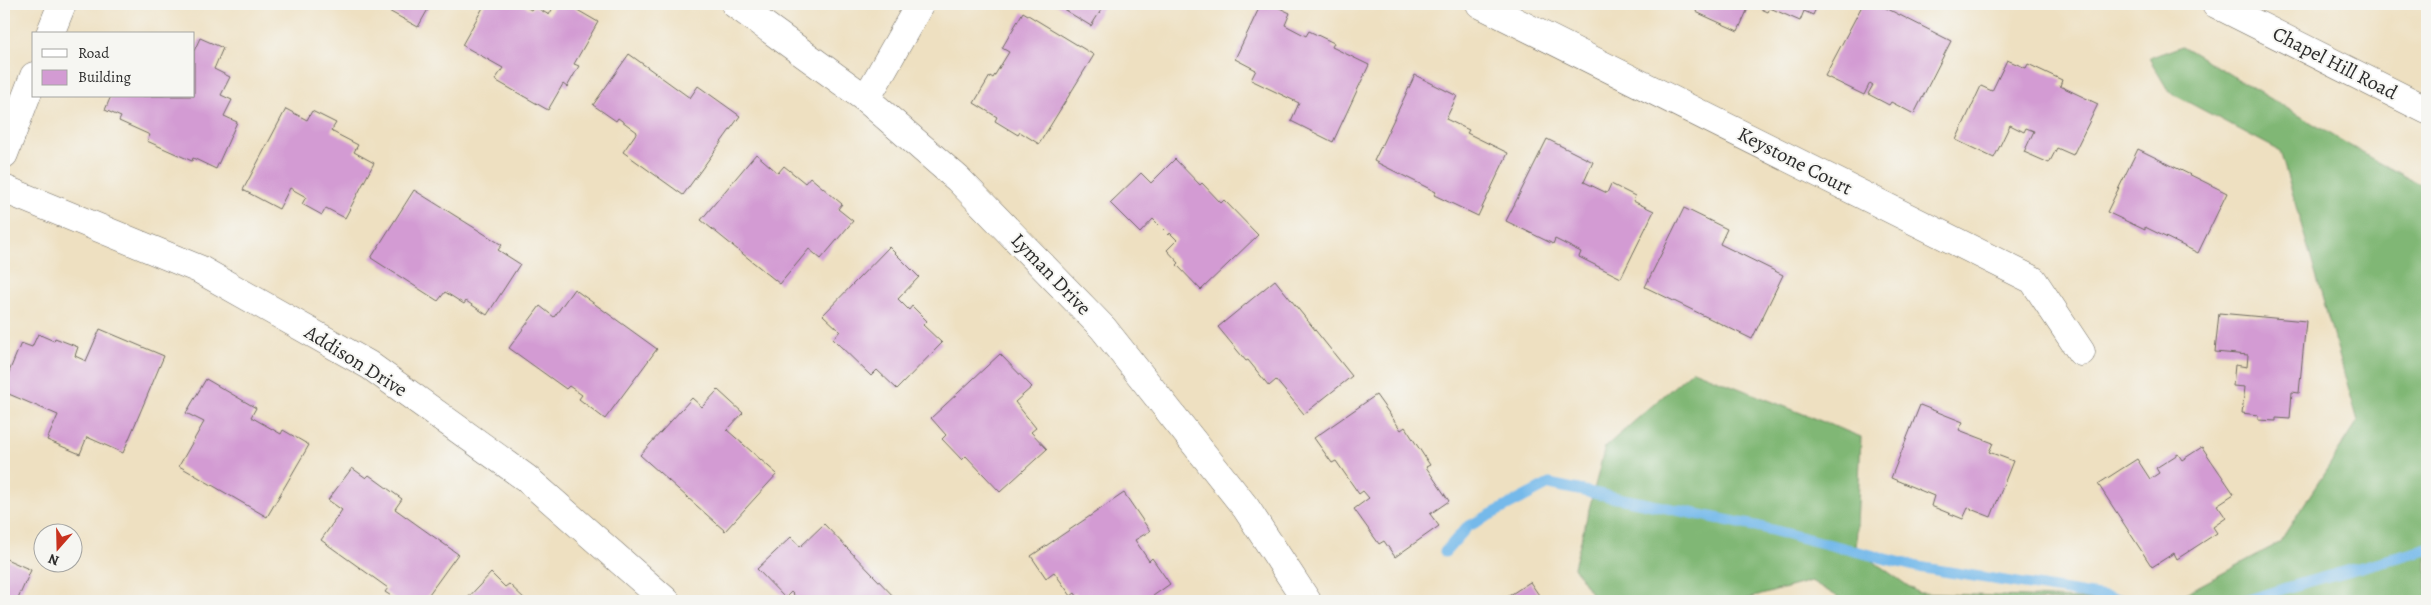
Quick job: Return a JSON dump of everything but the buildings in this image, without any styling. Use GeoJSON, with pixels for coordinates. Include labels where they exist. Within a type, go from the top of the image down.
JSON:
{"type":"FeatureCollection","features":[{"type":"Feature","properties":{"kind":"street"},"geometry":{"type":"LineString","coordinates":[[51,32],[62,4]]}},
{"type":"Feature","properties":{"kind":"street","name":"Lyman Drive"},"geometry":{"type":"LineString","coordinates":[[735,4],[866,99],[958,179],[1103,328],[1246,508],[1307,601]]}},
{"type":"Feature","properties":{"kind":"street"},"geometry":{"type":"LineString","coordinates":[[866,99],[920,4]]}},
{"type":"Feature","properties":{"kind":"street","name":"Keystone Court"},"geometry":{"type":"LineString","coordinates":[[1480,4],[2033,280],[2081,352]]}},
{"type":"Feature","properties":{"kind":"street","name":"Chapel Hill Road"},"geometry":{"type":"LineString","coordinates":[[2216,4],[2427,110]]}},
{"type":"Feature","properties":{"kind":"street"},"geometry":{"type":"LineString","coordinates":[[4,154],[32,81]]}},
{"type":"Feature","properties":{"kind":"street","name":"Addison Drive"},"geometry":{"type":"LineString","coordinates":[[4,189],[199,269],[369,365],[526,478],[666,601]]}},
{"type":"Feature","properties":{"kind":"green space"},"geometry":{"type":"Polygon","coordinates":[[[2182,46],[2381,164],[2427,188],[2427,601],[2171,601],[2279,543],[2358,421],[2280,151],[2169,92],[2149,58],[2182,46]]]}},
{"type":"Feature","properties":{"kind":"green space"},"geometry":{"type":"Polygon","coordinates":[[[1693,370],[1861,437],[1856,549],[1918,593],[2131,601],[1845,601],[1811,581],[1740,601],[1596,601],[1574,567],[1605,447],[1693,370]]]}},
{"type":"Feature","properties":{"kind":"waterway"},"geometry":{"type":"LineString","coordinates":[[1445,552],[1467,527],[1549,484],[1760,527],[1918,567],[2130,601]]}},
{"type":"Feature","properties":{"kind":"waterway"},"geometry":{"type":"LineString","coordinates":[[2246,601],[2289,587],[2427,549]]}}]}
